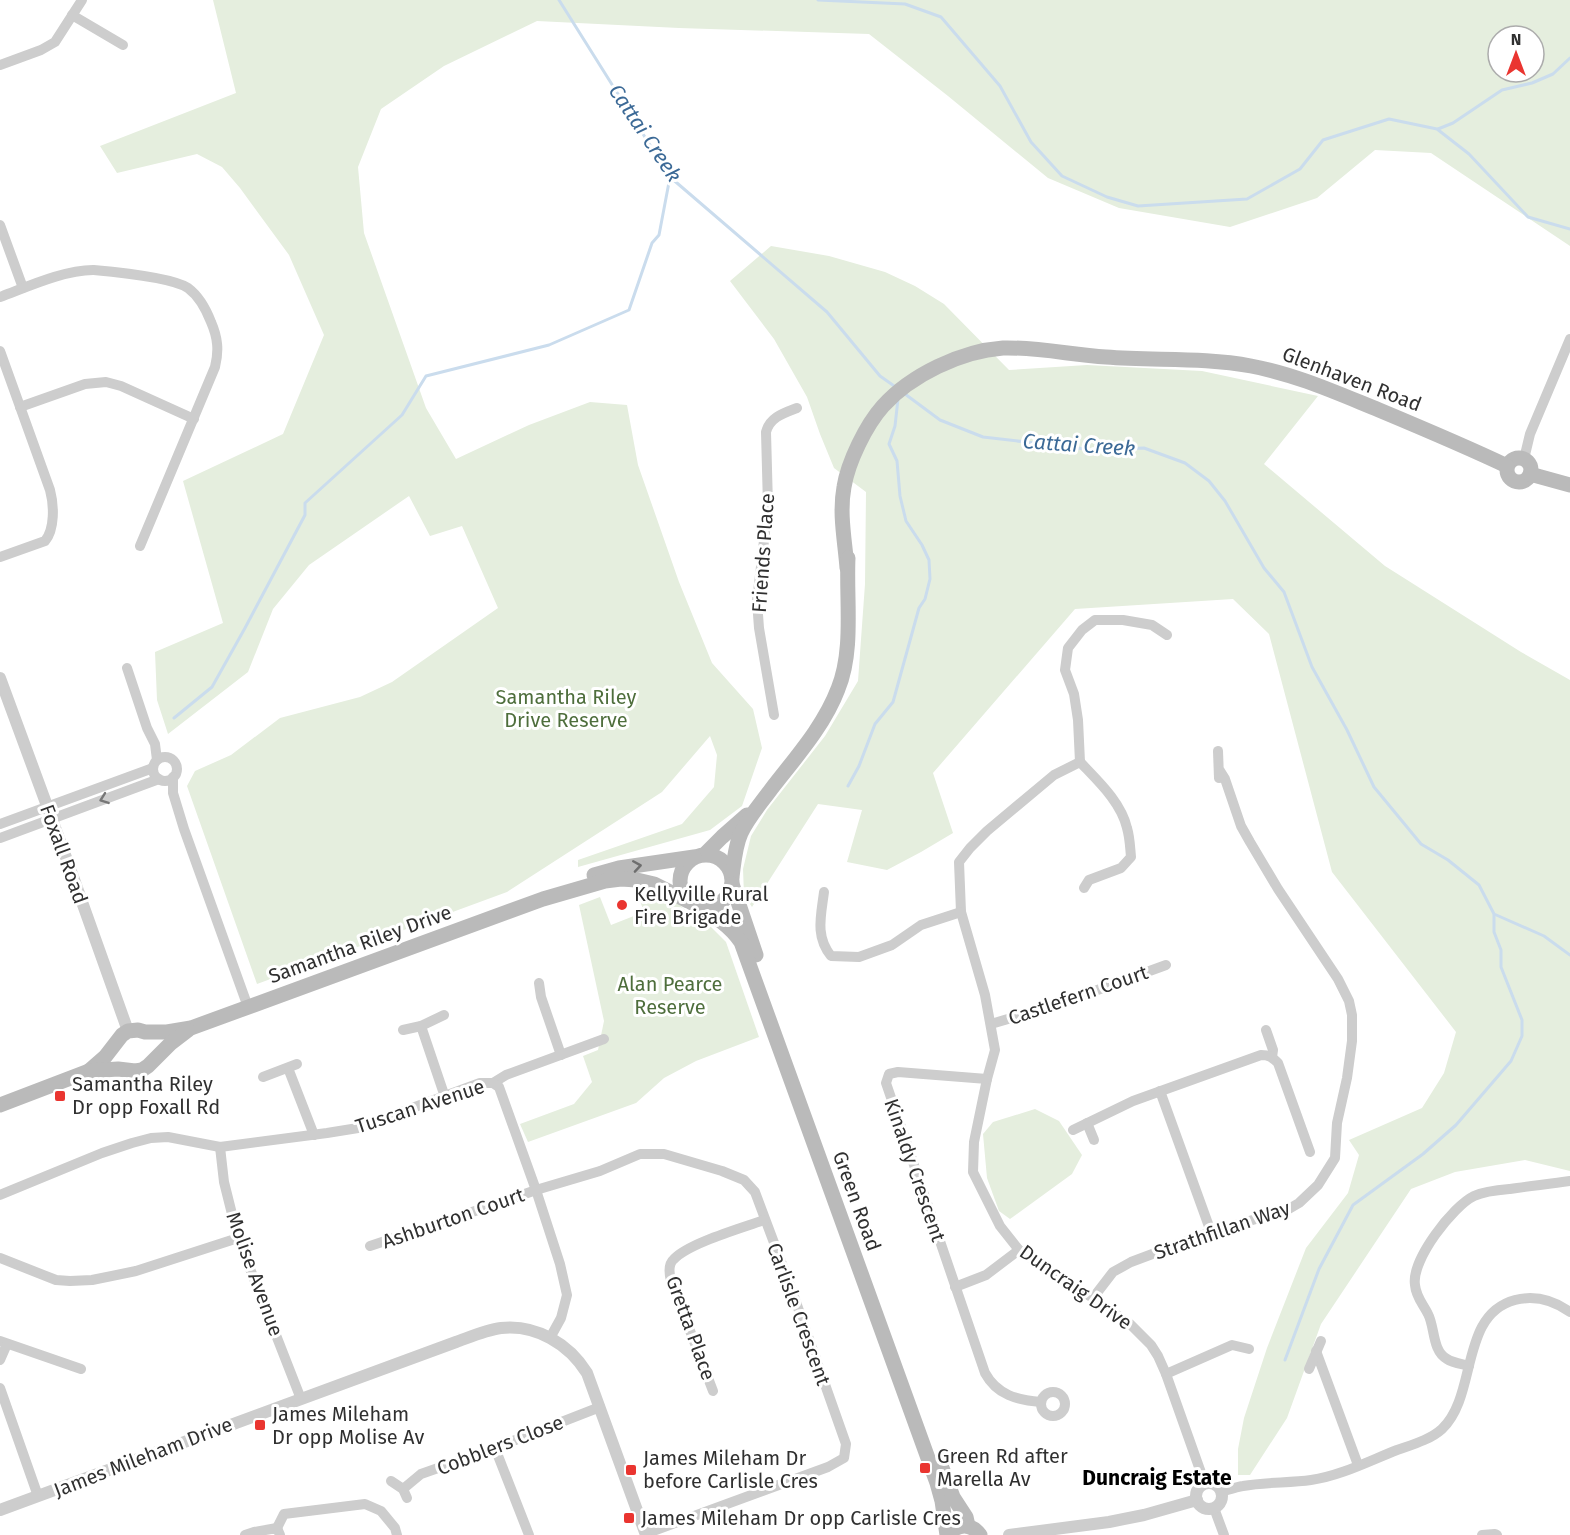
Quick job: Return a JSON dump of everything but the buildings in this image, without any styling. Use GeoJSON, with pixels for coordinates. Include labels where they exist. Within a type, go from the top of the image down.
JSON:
{"type":"FeatureCollection","features":[{"type":"Feature","properties":{"kind":"main road","name":"Glenhaven Road"},"geometry":{"type":"LineString","coordinates":[[732,880],[742,832],[758,806],[817,728],[837,691],[844,672],[848,602],[842,506],[844,485],[852,460],[870,433],[882,406],[920,381],[970,363],[1000,358],[1067,353],[1250,365],[1278,372],[1345,396],[1507,466]]}},
{"type":"Feature","properties":{"kind":"main road"},"geometry":{"type":"LineString","coordinates":[[1514,459],[1524,459],[1530,467],[1530,474],[1520,482],[1513,480],[1509,476],[1507,466],[1514,459]]}},
{"type":"Feature","properties":{"kind":"main road"},"geometry":{"type":"LineString","coordinates":[[1530,474],[1570,485]]}},
{"type":"Feature","properties":{"kind":"main road","name":"Glenhaven Road"},"geometry":{"type":"LineString","coordinates":[[699,856],[758,806]]}},
{"type":"Feature","properties":{"kind":"main road"},"geometry":{"type":"LineString","coordinates":[[699,856],[714,856],[723,861],[729,868],[732,880],[724,900],[710,907],[701,907],[691,902],[683,895],[680,888],[680,877],[684,866],[699,856]]}},
{"type":"Feature","properties":{"kind":"main road","name":"Samantha Riley Drive"},"geometry":{"type":"LineString","coordinates":[[543,899],[558,890],[606,871],[699,856]]}},
{"type":"Feature","properties":{"kind":"main road","name":"Samantha Riley Drive"},"geometry":{"type":"LineString","coordinates":[[0,1105],[89,1071],[99,1064],[122,1035],[128,1031],[167,1032],[191,1028],[543,899],[605,881],[621,879],[654,884],[691,902]]}},
{"type":"Feature","properties":{"kind":"main road","name":"Green Road"},"geometry":{"type":"LineString","coordinates":[[732,880],[746,929],[946,1479],[953,1497],[975,1531]]}},
{"type":"Feature","properties":{"kind":"main road","name":"Green Road"},"geometry":{"type":"LineString","coordinates":[[691,902],[724,923],[741,942],[937,1483],[947,1535]]}},
{"type":"Feature","properties":{"kind":"main road","name":"Samantha Riley Drive"},"geometry":{"type":"LineString","coordinates":[[89,1071],[142,1070],[191,1028]]}},
{"type":"Feature","properties":{"kind":"main road"},"geometry":{"type":"LineString","coordinates":[[145,1032],[153,1038],[155,1045],[156,1052],[153,1061]]}},
{"type":"Feature","properties":{"kind":"main road"},"geometry":{"type":"LineString","coordinates":[[116,1043],[115,1050],[118,1060],[128,1069]]}},
{"type":"Feature","properties":{"kind":"main road"},"geometry":{"type":"LineString","coordinates":[[947,1535],[957,1527],[963,1526],[975,1531]]}},
{"type":"Feature","properties":{"kind":"street"},"geometry":{"type":"LineString","coordinates":[[0,65],[49,47],[56,42],[82,0]]}},
{"type":"Feature","properties":{"kind":"street"},"geometry":{"type":"LineString","coordinates":[[72,15],[123,45]]}},
{"type":"Feature","properties":{"kind":"street"},"geometry":{"type":"LineString","coordinates":[[0,225],[23,288]]}},
{"type":"Feature","properties":{"kind":"street"},"geometry":{"type":"LineString","coordinates":[[0,297],[84,270],[168,281],[187,287],[201,300],[214,328],[218,344],[215,367],[140,546]]}},
{"type":"Feature","properties":{"kind":"street"},"geometry":{"type":"LineString","coordinates":[[1524,459],[1530,434],[1570,339]]}},
{"type":"Feature","properties":{"kind":"street"},"geometry":{"type":"LineString","coordinates":[[0,351],[53,503],[51,526],[45,541],[0,557]]}},
{"type":"Feature","properties":{"kind":"street"},"geometry":{"type":"LineString","coordinates":[[20,407],[85,384],[106,382],[121,386],[194,418]]}},
{"type":"Feature","properties":{"kind":"street","name":"Friends Place"},"geometry":{"type":"LineString","coordinates":[[774,715],[759,628],[757,601],[768,506],[766,432],[774,418],[797,408]]}},
{"type":"Feature","properties":{"kind":"street"},"geometry":{"type":"LineString","coordinates":[[1084,888],[1089,880],[1121,868],[1131,857],[1123,816],[1102,786],[1080,762],[1074,694],[1065,670],[1068,648],[1082,630],[1095,620],[1123,620],[1152,625],[1167,634]]}},
{"type":"Feature","properties":{"kind":"street"},"geometry":{"type":"LineString","coordinates":[[127,668],[147,728],[155,744],[158,762],[154,773],[165,779],[173,793],[248,1007]]}},
{"type":"Feature","properties":{"kind":"street","name":"Foxall Road"},"geometry":{"type":"LineString","coordinates":[[0,678],[3,695],[47,806],[128,1031]]}},
{"type":"Feature","properties":{"kind":"street","name":"Strathfillan Way"},"geometry":{"type":"LineString","coordinates":[[1093,1298],[1113,1272],[1122,1266],[1211,1232],[1287,1210],[1299,1203],[1318,1185],[1335,1158],[1337,1123],[1352,1041],[1352,1016],[1348,1001],[1342,987],[1278,889],[1241,826],[1225,778],[1220,771],[1218,751]]}},
{"type":"Feature","properties":{"kind":"street"},"geometry":{"type":"LineString","coordinates":[[0,824],[169,758],[175,763],[176,771],[165,779],[0,838]]}},
{"type":"Feature","properties":{"kind":"street","name":"Duncraig Drive"},"geometry":{"type":"LineString","coordinates":[[1080,762],[1054,775],[987,831],[959,862],[961,912],[985,995],[995,1050],[974,1142],[973,1172],[1000,1226],[1019,1250],[1130,1324],[1158,1356],[1205,1484]]}},
{"type":"Feature","properties":{"kind":"street"},"geometry":{"type":"LineString","coordinates":[[824,892],[820,927],[824,946],[831,956],[859,957],[892,945],[921,926],[961,912]]}},
{"type":"Feature","properties":{"kind":"street","name":"Castlefern Court"},"geometry":{"type":"LineString","coordinates":[[991,1024],[1059,1004],[1166,965]]}},
{"type":"Feature","properties":{"kind":"street"},"geometry":{"type":"LineString","coordinates":[[539,983],[541,997],[561,1054]]}},
{"type":"Feature","properties":{"kind":"street"},"geometry":{"type":"LineString","coordinates":[[403,1030],[421,1026],[444,1015]]}},
{"type":"Feature","properties":{"kind":"street"},"geometry":{"type":"LineString","coordinates":[[421,1026],[445,1097]]}},
{"type":"Feature","properties":{"kind":"street"},"geometry":{"type":"LineString","coordinates":[[1266,1030],[1273,1050],[1272,1057]]}},
{"type":"Feature","properties":{"kind":"street"},"geometry":{"type":"LineString","coordinates":[[493,1083],[506,1075],[604,1039]]}},
{"type":"Feature","properties":{"kind":"street"},"geometry":{"type":"LineString","coordinates":[[1073,1130],[1133,1101],[1160,1091],[1261,1056],[1272,1057],[1278,1063],[1310,1152]]}},
{"type":"Feature","properties":{"kind":"street"},"geometry":{"type":"LineString","coordinates":[[263,1077],[292,1066],[314,1135]]}},
{"type":"Feature","properties":{"kind":"street","name":"Kinaldy Crescent"},"geometry":{"type":"LineString","coordinates":[[955,1287],[886,1083],[889,1074],[898,1072],[987,1078]]}},
{"type":"Feature","properties":{"kind":"street","name":"Tuscan Avenue"},"geometry":{"type":"LineString","coordinates":[[0,1195],[102,1153],[151,1138],[168,1137],[220,1147],[358,1128],[480,1083],[493,1083],[499,1087],[536,1190],[567,1295],[561,1318],[550,1338]]}},
{"type":"Feature","properties":{"kind":"street"},"geometry":{"type":"LineString","coordinates":[[1160,1091],[1211,1232]]}},
{"type":"Feature","properties":{"kind":"street"},"geometry":{"type":"LineString","coordinates":[[1087,1124],[1094,1140]]}},
{"type":"Feature","properties":{"kind":"street","name":"Molise Avenue"},"geometry":{"type":"LineString","coordinates":[[220,1147],[224,1182],[238,1238],[301,1399]]}},
{"type":"Feature","properties":{"kind":"street","name":"Carlisle Crescent"},"geometry":{"type":"LineString","coordinates":[[536,1190],[600,1171],[640,1154],[664,1154],[744,1180],[754,1192],[791,1288],[846,1444],[844,1458],[828,1467],[646,1534]]}},
{"type":"Feature","properties":{"kind":"street"},"geometry":{"type":"LineString","coordinates":[[1469,1366],[1445,1359],[1437,1348],[1428,1313],[1419,1300],[1414,1283],[1417,1267],[1424,1251],[1453,1211],[1473,1196],[1488,1191],[1570,1181]]}},
{"type":"Feature","properties":{"kind":"street","name":"Ashburton Court"},"geometry":{"type":"LineString","coordinates":[[370,1246],[536,1190]]}},
{"type":"Feature","properties":{"kind":"street","name":"Gretta Place"},"geometry":{"type":"LineString","coordinates":[[713,1390],[671,1281],[669,1272],[672,1260],[690,1247],[764,1220]]}},
{"type":"Feature","properties":{"kind":"street"},"geometry":{"type":"LineString","coordinates":[[0,1258],[56,1280],[92,1280],[136,1271],[238,1238]]}},
{"type":"Feature","properties":{"kind":"street"},"geometry":{"type":"LineString","coordinates":[[1019,1250],[986,1275],[955,1287],[988,1379],[1008,1396],[1041,1402]]}},
{"type":"Feature","properties":{"kind":"street"},"geometry":{"type":"LineString","coordinates":[[1221,1492],[1242,1486],[1311,1480],[1334,1474],[1426,1439],[1441,1430],[1453,1416],[1477,1338],[1484,1323],[1495,1310],[1508,1302],[1523,1298],[1542,1298],[1570,1312]]}},
{"type":"Feature","properties":{"kind":"street","name":"James Mileham Drive"},"geometry":{"type":"LineString","coordinates":[[0,1510],[493,1329],[519,1328],[550,1338],[569,1351],[588,1373],[646,1534]]}},
{"type":"Feature","properties":{"kind":"street"},"geometry":{"type":"LineString","coordinates":[[0,1360],[4,1343],[81,1369]]}},
{"type":"Feature","properties":{"kind":"street"},"geometry":{"type":"LineString","coordinates":[[1166,1374],[1232,1345],[1249,1349]]}},
{"type":"Feature","properties":{"kind":"street"},"geometry":{"type":"LineString","coordinates":[[1309,1369],[1319,1346],[1358,1465]]}},
{"type":"Feature","properties":{"kind":"street"},"geometry":{"type":"LineString","coordinates":[[0,1388],[38,1496]]}},
{"type":"Feature","properties":{"kind":"street","name":"Cobblers Close"},"geometry":{"type":"LineString","coordinates":[[391,1481],[405,1493],[421,1474],[600,1407]]}},
{"type":"Feature","properties":{"kind":"street"},"geometry":{"type":"LineString","coordinates":[[495,1448],[529,1535]]}},
{"type":"Feature","properties":{"kind":"street"},"geometry":{"type":"LineString","coordinates":[[1205,1484],[1216,1485],[1221,1492],[1220,1504],[1214,1508],[1206,1509],[1197,1500],[1196,1494],[1205,1484]]}},
{"type":"Feature","properties":{"kind":"street"},"geometry":{"type":"LineString","coordinates":[[1009,1535],[1109,1522],[1197,1500]]}},
{"type":"Feature","properties":{"kind":"street"},"geometry":{"type":"LineString","coordinates":[[245,1535],[254,1532],[278,1531],[284,1514],[365,1504],[381,1511],[395,1528],[397,1535]]}},
{"type":"Feature","properties":{"kind":"street"},"geometry":{"type":"LineString","coordinates":[[1214,1508],[1224,1535]]}},
{"type":"Feature","properties":{"kind":"street"},"geometry":{"type":"LineString","coordinates":[[1482,1535],[1497,1535]]}},
{"type":"Feature","properties":{"kind":"green space","name":"Samantha Riley Drive Reserve"},"geometry":{"type":"Polygon","coordinates":[[[213,0],[1570,0],[1570,246],[1431,153],[1375,150],[1317,198],[1230,227],[1119,208],[1048,178],[869,34],[537,21],[444,66],[381,109],[358,167],[364,233],[426,408],[456,459],[529,425],[590,402],[627,405],[638,465],[679,582],[712,663],[753,709],[762,748],[742,806],[710,830],[578,867],[578,860],[682,824],[714,787],[717,755],[710,736],[662,792],[507,892],[257,984],[187,786],[195,771],[231,755],[280,718],[360,697],[392,682],[498,608],[462,526],[430,536],[409,496],[309,565],[273,609],[248,672],[168,734],[157,700],[155,652],[223,623],[183,481],[283,434],[324,335],[289,255],[222,167],[197,154],[117,173],[100,146],[236,93],[213,0]]]}},
{"type":"Feature","properties":{"kind":"green space"},"geometry":{"type":"Polygon","coordinates":[[[771,246],[829,256],[885,272],[915,286],[944,304],[1009,370],[1087,365],[1202,371],[1318,396],[1264,464],[1385,566],[1521,652],[1570,680],[1570,1171],[1525,1160],[1455,1172],[1411,1189],[1321,1324],[1287,1418],[1250,1475],[1238,1475],[1238,1449],[1244,1418],[1267,1348],[1306,1248],[1348,1193],[1359,1155],[1349,1140],[1422,1108],[1444,1073],[1456,1032],[1332,872],[1269,634],[1233,599],[1075,609],[933,773],[953,833],[887,870],[847,862],[862,810],[818,804],[752,907],[744,895],[743,869],[751,836],[767,810],[825,736],[858,681],[865,584],[866,492],[834,468],[807,397],[774,339],[730,281],[771,246]]]}},
{"type":"Feature","properties":{"kind":"green space","name":"Alan Pearce Reserve"},"geometry":{"type":"Polygon","coordinates":[[[636,890],[669,895],[685,910],[699,915],[726,942],[759,1037],[696,1061],[664,1078],[636,1103],[528,1142],[520,1124],[574,1104],[592,1082],[583,1056],[598,1050],[604,1021],[579,905],[600,897],[611,925],[644,912],[636,890]]]}},
{"type":"Feature","properties":{"kind":"green space"},"geometry":{"type":"Polygon","coordinates":[[[1035,1109],[1059,1121],[1082,1155],[1072,1174],[1010,1219],[999,1211],[987,1178],[983,1134],[993,1122],[1035,1109]]]}},
{"type":"Feature","properties":{"kind":"waterway","name":"Cattai Creek"},"geometry":{"type":"LineString","coordinates":[[559,0],[670,177],[827,312],[880,376],[897,388]]}},
{"type":"Feature","properties":{"kind":"waterway"},"geometry":{"type":"LineString","coordinates":[[818,0],[905,4],[941,17],[1000,86],[1031,142],[1062,176],[1107,197],[1138,206],[1247,199],[1300,169],[1323,140],[1389,119],[1437,129],[1469,154],[1528,217],[1570,229]]}},
{"type":"Feature","properties":{"kind":"waterway"},"geometry":{"type":"LineString","coordinates":[[1438,129],[1453,123],[1502,90],[1532,83],[1553,74],[1570,58]]}},
{"type":"Feature","properties":{"kind":"waterway"},"geometry":{"type":"LineString","coordinates":[[174,718],[212,687],[305,515],[305,503],[402,415],[426,376],[549,345],[629,310],[652,243],[659,235],[670,177]]}},
{"type":"Feature","properties":{"kind":"waterway","name":"Cattai Creek"},"geometry":{"type":"LineString","coordinates":[[905,394],[940,420],[983,437],[1094,450],[1144,448],[1185,463],[1209,481],[1225,501],[1264,568],[1284,592],[1312,667],[1347,730],[1374,787],[1421,844],[1448,860],[1479,885],[1494,914],[1544,936],[1570,955]]}},
{"type":"Feature","properties":{"kind":"waterway"},"geometry":{"type":"LineString","coordinates":[[848,786],[859,766],[875,724],[893,702],[919,608],[925,599],[930,579],[929,560],[906,521],[900,496],[897,461],[889,444],[895,426],[898,399]]}},
{"type":"Feature","properties":{"kind":"waterway"},"geometry":{"type":"LineString","coordinates":[[1285,1360],[1319,1269],[1353,1205],[1423,1154],[1456,1125],[1511,1061],[1522,1036],[1522,1020],[1501,967],[1501,950],[1494,932],[1494,915]]}},
{"type":"Feature","properties":{"kind":"place","name":"Kellyville Rural Fire Brigade"},"geometry":{"type":"Point","coordinates":[622,905]}},
{"type":"Feature","properties":{"kind":"place","name":"Samantha Riley Dr opp Foxall Rd"},"geometry":{"type":"Point","coordinates":[60,1096]}},
{"type":"Feature","properties":{"kind":"place","name":"James Mileham Dr opp Molise Av"},"geometry":{"type":"Point","coordinates":[260,1425]}},
{"type":"Feature","properties":{"kind":"place","name":"Green Rd after Marella Av"},"geometry":{"type":"Point","coordinates":[925,1468]}},
{"type":"Feature","properties":{"kind":"place","name":"James Mileham Dr before Carlisle Cres"},"geometry":{"type":"Point","coordinates":[631,1470]}},
{"type":"Feature","properties":{"kind":"place","name":"James Mileham Dr opp Carlisle Cres"},"geometry":{"type":"Point","coordinates":[629,1518]}},
{"type":"Feature","properties":{"kind":"district","name":"Duncraig Estate"},"geometry":{"type":"Point","coordinates":[1157,1478]}}]}
